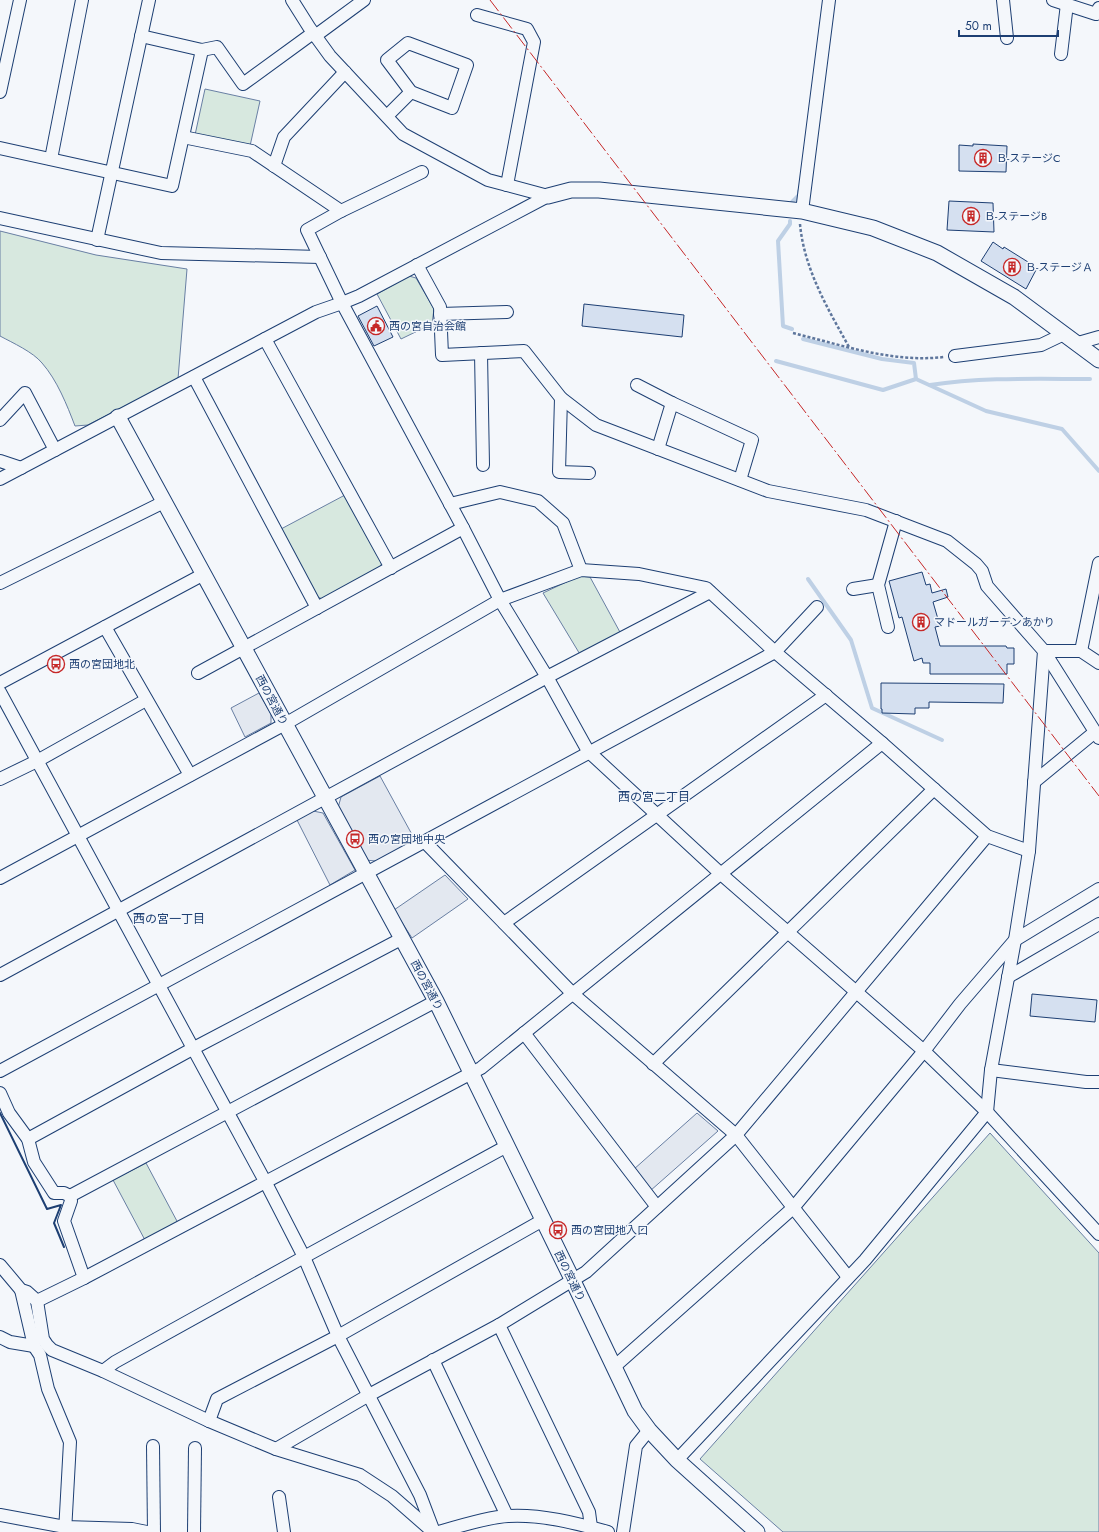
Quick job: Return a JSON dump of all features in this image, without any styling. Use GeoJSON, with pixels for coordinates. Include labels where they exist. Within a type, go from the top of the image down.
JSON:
{"type":"FeatureCollection","features":[{"type":"Feature","properties":{"kind":"street"},"geometry":{"type":"LineString","coordinates":[[0,92],[5,49],[20,0]]}},
{"type":"Feature","properties":{"kind":"street"},"geometry":{"type":"LineString","coordinates":[[52,159],[82,0]]}},
{"type":"Feature","properties":{"kind":"street"},"geometry":{"type":"LineString","coordinates":[[97,240],[149,0]]}},
{"type":"Feature","properties":{"kind":"street"},"geometry":{"type":"LineString","coordinates":[[292,0],[330,56],[403,134],[488,180],[548,196]]}},
{"type":"Feature","properties":{"kind":"street"},"geometry":{"type":"LineString","coordinates":[[142,36],[202,50],[217,47],[243,84],[364,0]]}},
{"type":"Feature","properties":{"kind":"street"},"geometry":{"type":"LineString","coordinates":[[802,211],[829,0]]}},
{"type":"Feature","properties":{"kind":"street"},"geometry":{"type":"LineString","coordinates":[[1003,0],[1007,38]]}},
{"type":"Feature","properties":{"kind":"street"},"geometry":{"type":"LineString","coordinates":[[1053,0],[1096,14],[1099,8]]}},
{"type":"Feature","properties":{"kind":"street"},"geometry":{"type":"LineString","coordinates":[[1061,54],[1067,4]]}},
{"type":"Feature","properties":{"kind":"street"},"geometry":{"type":"LineString","coordinates":[[477,15],[527,29],[534,42],[507,185]]}},
{"type":"Feature","properties":{"kind":"street"},"geometry":{"type":"LineString","coordinates":[[408,43],[466,65],[452,108],[411,92],[387,60],[408,43]]}},
{"type":"Feature","properties":{"kind":"street"},"geometry":{"type":"LineString","coordinates":[[0,148],[172,186],[202,50]]}},
{"type":"Feature","properties":{"kind":"street"},"geometry":{"type":"LineString","coordinates":[[274,166],[284,137],[345,72]]}},
{"type":"Feature","properties":{"kind":"street"},"geometry":{"type":"LineString","coordinates":[[387,116],[411,92]]}},
{"type":"Feature","properties":{"kind":"street"},"geometry":{"type":"LineString","coordinates":[[183,137],[252,151],[341,211]]}},
{"type":"Feature","properties":{"kind":"street"},"geometry":{"type":"LineString","coordinates":[[422,172],[341,211],[307,230],[342,303],[500,600],[547,677],[588,752],[721,874],[924,1051],[987,1112],[1099,1234]]}},
{"type":"Feature","properties":{"kind":"street"},"geometry":{"type":"LineString","coordinates":[[0,479],[316,312],[342,303],[548,196],[571,190],[599,190],[802,211],[873,228],[937,253],[1014,297],[1099,360]]}},
{"type":"Feature","properties":{"kind":"street"},"geometry":{"type":"LineString","coordinates":[[0,218],[161,253],[320,257]]}},
{"type":"Feature","properties":{"kind":"street"},"geometry":{"type":"LineString","coordinates":[[417,265],[440,307],[442,355],[524,351],[561,398],[596,425],[768,491],[866,510],[947,541],[976,564],[982,571],[987,586],[1044,651],[1097,735],[1034,782]]}},
{"type":"Feature","properties":{"kind":"street"},"geometry":{"type":"LineString","coordinates":[[440,314],[507,312]]}},
{"type":"Feature","properties":{"kind":"street"},"geometry":{"type":"LineString","coordinates":[[954,356],[1041,345],[1064,334]]}},
{"type":"Feature","properties":{"kind":"street"},"geometry":{"type":"LineString","coordinates":[[1078,343],[1099,337]]}},
{"type":"Feature","properties":{"kind":"street"},"geometry":{"type":"LineString","coordinates":[[265,339],[391,568]]}},
{"type":"Feature","properties":{"kind":"street"},"geometry":{"type":"LineString","coordinates":[[480,353],[483,465]]}},
{"type":"Feature","properties":{"kind":"street"},"geometry":{"type":"LineString","coordinates":[[194,377],[317,608]]}},
{"type":"Feature","properties":{"kind":"street"},"geometry":{"type":"LineString","coordinates":[[637,385],[752,440],[740,480]]}},
{"type":"Feature","properties":{"kind":"street"},"geometry":{"type":"LineString","coordinates":[[0,420],[25,393],[55,450]]}},
{"type":"Feature","properties":{"kind":"street"},"geometry":{"type":"LineString","coordinates":[[561,398],[559,472],[589,473]]}},
{"type":"Feature","properties":{"kind":"street"},"geometry":{"type":"LineString","coordinates":[[658,449],[672,403]]}},
{"type":"Feature","properties":{"kind":"street","name":"西の宮通り"},"geometry":{"type":"LineString","coordinates":[[118,417],[436,1001],[635,1410],[649,1430],[677,1460],[758,1532]]}},
{"type":"Feature","properties":{"kind":"street"},"geometry":{"type":"LineString","coordinates":[[0,461],[21,468]]}},
{"type":"Feature","properties":{"kind":"street"},"geometry":{"type":"LineString","coordinates":[[450,504],[500,492],[538,501],[563,524],[582,570]]}},
{"type":"Feature","properties":{"kind":"street"},"geometry":{"type":"LineString","coordinates":[[0,583],[164,502]]}},
{"type":"Feature","properties":{"kind":"street"},"geometry":{"type":"LineString","coordinates":[[888,627],[878,585],[896,521]]}},
{"type":"Feature","properties":{"kind":"street"},"geometry":{"type":"LineString","coordinates":[[198,673],[463,528]]}},
{"type":"Feature","properties":{"kind":"street"},"geometry":{"type":"LineString","coordinates":[[1081,651],[1099,563]]}},
{"type":"Feature","properties":{"kind":"street"},"geometry":{"type":"LineString","coordinates":[[0,878],[285,724],[500,600],[582,570],[639,574],[706,588],[775,652],[882,743],[987,836],[1029,851]]}},
{"type":"Feature","properties":{"kind":"street"},"geometry":{"type":"LineString","coordinates":[[0,683],[204,574]]}},
{"type":"Feature","properties":{"kind":"street"},"geometry":{"type":"LineString","coordinates":[[853,589],[878,585]]}},
{"type":"Feature","properties":{"kind":"street"},"geometry":{"type":"LineString","coordinates":[[0,975],[326,799],[547,677],[710,592]]}},
{"type":"Feature","properties":{"kind":"street"},"geometry":{"type":"LineString","coordinates":[[0,1071],[775,652],[817,607]]}},
{"type":"Feature","properties":{"kind":"street"},"geometry":{"type":"LineString","coordinates":[[105,627],[190,775]]}},
{"type":"Feature","properties":{"kind":"street"},"geometry":{"type":"LineString","coordinates":[[1044,651],[1081,651],[1099,663]]}},
{"type":"Feature","properties":{"kind":"street"},"geometry":{"type":"LineString","coordinates":[[677,1460],[865,1260],[987,1112],[991,1070],[1015,940],[1029,851],[1044,651]]}},
{"type":"Feature","properties":{"kind":"street"},"geometry":{"type":"LineString","coordinates":[[0,692],[266,1183],[304,1257],[338,1336],[420,1495],[434,1532]]}},
{"type":"Feature","properties":{"kind":"street"},"geometry":{"type":"LineString","coordinates":[[504,923],[826,695]]}},
{"type":"Feature","properties":{"kind":"street"},"geometry":{"type":"LineString","coordinates":[[0,779],[37,761],[146,700]]}},
{"type":"Feature","properties":{"kind":"street"},"geometry":{"type":"LineString","coordinates":[[37,1301],[266,1183],[481,1068],[882,743]]}},
{"type":"Feature","properties":{"kind":"street"},"geometry":{"type":"LineString","coordinates":[[653,1064],[934,789]]}},
{"type":"Feature","properties":{"kind":"street"},"geometry":{"type":"LineString","coordinates":[[276,1449],[369,1395],[499,1325],[586,1272],[736,1135],[987,836]]}},
{"type":"Feature","properties":{"kind":"street"},"geometry":{"type":"LineString","coordinates":[[424,842],[573,994],[736,1135],[848,1277]]}},
{"type":"Feature","properties":{"kind":"street"},"geometry":{"type":"LineString","coordinates":[[614,1367],[793,1208],[924,1051],[960,1004],[1015,940],[1099,889]]}},
{"type":"Feature","properties":{"kind":"street"},"geometry":{"type":"LineString","coordinates":[[1008,977],[1099,924]]}},
{"type":"Feature","properties":{"kind":"street"},"geometry":{"type":"LineString","coordinates":[[28,1139],[194,1048],[401,939]]}},
{"type":"Feature","properties":{"kind":"street"},"geometry":{"type":"LineString","coordinates":[[70,1196],[436,1001]]}},
{"type":"Feature","properties":{"kind":"street"},"geometry":{"type":"LineString","coordinates":[[524,1033],[657,1207]]}},
{"type":"Feature","properties":{"kind":"street"},"geometry":{"type":"LineString","coordinates":[[991,1070],[1086,1082],[1099,1082]]}},
{"type":"Feature","properties":{"kind":"street"},"geometry":{"type":"LineString","coordinates":[[0,1093],[9,1113],[28,1139],[34,1162],[54,1193],[64,1193],[70,1196]]}},
{"type":"Feature","properties":{"kind":"street"},"geometry":{"type":"LineString","coordinates":[[103,1371],[115,1362],[507,1146]]}},
{"type":"Feature","properties":{"kind":"street"},"geometry":{"type":"LineString","coordinates":[[70,1196],[71,1201],[64,1221],[84,1278]]}},
{"type":"Feature","properties":{"kind":"street"},"geometry":{"type":"LineString","coordinates":[[209,1421],[217,1399],[338,1336],[543,1220]]}},
{"type":"Feature","properties":{"kind":"street"},"geometry":{"type":"LineString","coordinates":[[0,1265],[21,1290],[34,1346],[40,1355],[48,1389],[70,1442],[65,1529]]}},
{"type":"Feature","properties":{"kind":"street"},"geometry":{"type":"LineString","coordinates":[[21,1290],[27,1292],[37,1301],[43,1339],[52,1350],[103,1371],[209,1421],[276,1449],[360,1475],[392,1496],[434,1532]]}},
{"type":"Feature","properties":{"kind":"street"},"geometry":{"type":"LineString","coordinates":[[499,1325],[588,1512],[591,1527]]}},
{"type":"Feature","properties":{"kind":"street"},"geometry":{"type":"LineString","coordinates":[[0,1338],[10,1342],[34,1346]]}},
{"type":"Feature","properties":{"kind":"street"},"geometry":{"type":"LineString","coordinates":[[433,1360],[507,1516]]}},
{"type":"Feature","properties":{"kind":"street"},"geometry":{"type":"LineString","coordinates":[[623,1532],[636,1446],[649,1430]]}},
{"type":"Feature","properties":{"kind":"street"},"geometry":{"type":"LineString","coordinates":[[153,1446],[154,1532]]}},
{"type":"Feature","properties":{"kind":"street"},"geometry":{"type":"LineString","coordinates":[[194,1532],[195,1448]]}},
{"type":"Feature","properties":{"kind":"street"},"geometry":{"type":"LineString","coordinates":[[279,1497],[284,1532]]}},
{"type":"Feature","properties":{"kind":"street"},"geometry":{"type":"LineString","coordinates":[[0,1515],[65,1529],[125,1529],[147,1532]]}},
{"type":"Feature","properties":{"kind":"street"},"geometry":{"type":"LineString","coordinates":[[439,1532],[507,1516],[530,1516],[591,1527],[608,1532]]}},
{"type":"Feature","properties":{"kind":"path"},"geometry":{"type":"LineString","coordinates":[[802,211],[801,231],[806,259],[830,313],[849,347]]}},
{"type":"Feature","properties":{"kind":"path"},"geometry":{"type":"LineString","coordinates":[[793,333],[899,358],[929,359],[954,356]]}},
{"type":"Feature","properties":{"kind":"shaded area"},"geometry":{"type":"Polygon","coordinates":[[[205,89],[260,101],[250,146],[195,135],[205,89]]]}},
{"type":"Feature","properties":{"kind":"shaded area"},"geometry":{"type":"Polygon","coordinates":[[[0,231],[96,255],[187,269],[178,379],[88,425],[75,426],[57,385],[42,363],[28,351],[0,336],[0,231]]]}},
{"type":"Feature","properties":{"kind":"shaded area"},"geometry":{"type":"Polygon","coordinates":[[[409,276],[416,278],[434,309],[432,324],[401,339],[377,294],[409,276]]]}},
{"type":"Feature","properties":{"kind":"shaded area"},"geometry":{"type":"Polygon","coordinates":[[[345,495],[382,560],[380,571],[323,599],[317,597],[281,529],[345,495]]]}},
{"type":"Feature","properties":{"kind":"shaded area"},"geometry":{"type":"Polygon","coordinates":[[[579,576],[590,577],[621,634],[581,656],[543,593],[579,576]]]}},
{"type":"Feature","properties":{"kind":"shaded area"},"geometry":{"type":"Polygon","coordinates":[[[259,693],[271,714],[271,723],[245,737],[231,708],[259,693]]]}},
{"type":"Feature","properties":{"kind":"shaded area"},"geometry":{"type":"Polygon","coordinates":[[[380,776],[415,840],[376,861],[365,860],[338,808],[341,797],[380,776]]]}},
{"type":"Feature","properties":{"kind":"shaded area"},"geometry":{"type":"Polygon","coordinates":[[[313,811],[323,813],[355,870],[330,885],[297,820],[313,811]]]}},
{"type":"Feature","properties":{"kind":"shaded area"},"geometry":{"type":"Polygon","coordinates":[[[445,875],[468,899],[412,938],[394,910],[445,875]]]}},
{"type":"Feature","properties":{"kind":"shaded area"},"geometry":{"type":"Polygon","coordinates":[[[697,1113],[718,1131],[650,1191],[633,1170],[697,1113]]]}},
{"type":"Feature","properties":{"kind":"shaded area"},"geometry":{"type":"Polygon","coordinates":[[[990,1133],[1099,1253],[1099,1532],[783,1532],[700,1459],[990,1133]]]}},
{"type":"Feature","properties":{"kind":"shaded area"},"geometry":{"type":"Polygon","coordinates":[[[146,1163],[178,1223],[146,1242],[113,1180],[146,1163]]]}},
{"type":"Feature","properties":{"kind":"building","name":"Ｂ‐ステージC"},"geometry":{"type":"Polygon","coordinates":[[[973,144],[1007,146],[1006,172],[959,171],[959,145],[973,146],[973,144]]]}},
{"type":"Feature","properties":{"kind":"building","name":"Ｂ‐ステージB"},"geometry":{"type":"Polygon","coordinates":[[[949,201],[993,203],[994,232],[947,230],[949,201]]]}},
{"type":"Feature","properties":{"kind":"building","name":"Ｂ‐ステージＡ"},"geometry":{"type":"Polygon","coordinates":[[[993,242],[1028,262],[1027,264],[1036,270],[1026,289],[981,261],[993,242]]]}},
{"type":"Feature","properties":{"kind":"building"},"geometry":{"type":"Polygon","coordinates":[[[584,304],[684,315],[682,337],[582,326],[584,304]]]}},
{"type":"Feature","properties":{"kind":"building","name":"西の宮自治会館"},"geometry":{"type":"Polygon","coordinates":[[[377,306],[393,337],[374,346],[358,316],[377,306]]]}},
{"type":"Feature","properties":{"kind":"building","name":"マドールガーデンあかり"},"geometry":{"type":"Polygon","coordinates":[[[922,572],[926,585],[930,584],[932,593],[946,589],[948,597],[933,602],[940,626],[935,627],[940,646],[1006,646],[1007,648],[1014,648],[1014,664],[1007,664],[1007,674],[930,674],[930,663],[923,663],[922,658],[914,661],[902,617],[899,618],[889,581],[922,572]]]}},
{"type":"Feature","properties":{"kind":"building"},"geometry":{"type":"Polygon","coordinates":[[[881,683],[1004,684],[1003,703],[929,702],[929,708],[915,708],[915,714],[882,713],[881,683]]]}},
{"type":"Feature","properties":{"kind":"building"},"geometry":{"type":"Polygon","coordinates":[[[1032,994],[1097,1000],[1095,1022],[1030,1016],[1032,994]]]}},
{"type":"Feature","properties":{"kind":"waterway"},"geometry":{"type":"LineString","coordinates":[[792,202],[799,195],[799,191]]}},
{"type":"Feature","properties":{"kind":"waterway"},"geometry":{"type":"LineString","coordinates":[[790,221],[790,224],[778,241],[783,326],[792,329]]}},
{"type":"Feature","properties":{"kind":"waterway"},"geometry":{"type":"LineString","coordinates":[[803,339],[882,359],[914,363],[916,379]]}},
{"type":"Feature","properties":{"kind":"waterway"},"geometry":{"type":"LineString","coordinates":[[776,361],[883,390],[916,379],[986,411],[1062,429],[1099,471]]}},
{"type":"Feature","properties":{"kind":"waterway"},"geometry":{"type":"LineString","coordinates":[[930,385],[950,382],[990,380],[1090,379]]}},
{"type":"Feature","properties":{"kind":"waterway"},"geometry":{"type":"LineString","coordinates":[[808,579],[851,640],[872,708],[942,740]]}},
{"type":"Feature","properties":{"kind":"wall"},"geometry":{"type":"LineString","coordinates":[[0,1113],[47,1209],[61,1205],[54,1223],[64,1247]]}},
{"type":"Feature","properties":{"kind":"power"},"geometry":{"type":"LineString","coordinates":[[490,0],[1099,796]]}},
{"type":"Feature","properties":{"kind":"place","name":"Ｂ‐ステージC"},"geometry":{"type":"Point","coordinates":[983,158]}},
{"type":"Feature","properties":{"kind":"place","name":"Ｂ‐ステージB"},"geometry":{"type":"Point","coordinates":[971,216]}},
{"type":"Feature","properties":{"kind":"place","name":"Ｂ‐ステージＡ"},"geometry":{"type":"Point","coordinates":[1012,267]}},
{"type":"Feature","properties":{"kind":"place","name":"西の宮自治会館"},"geometry":{"type":"Point","coordinates":[376,326]}},
{"type":"Feature","properties":{"kind":"place","name":"マドールガーデンあかり"},"geometry":{"type":"Point","coordinates":[921,622]}},
{"type":"Feature","properties":{"kind":"place","name":"西の宮団地北"},"geometry":{"type":"Point","coordinates":[56,664]}},
{"type":"Feature","properties":{"kind":"place","name":"西の宮団地中央"},"geometry":{"type":"Point","coordinates":[355,839]}},
{"type":"Feature","properties":{"kind":"place","name":"西の宮団地入口"},"geometry":{"type":"Point","coordinates":[558,1230]}},
{"type":"Feature","properties":{"kind":"district","name":"西の宮二丁目"},"geometry":{"type":"Point","coordinates":[654,797]}},
{"type":"Feature","properties":{"kind":"district","name":"西の宮一丁目"},"geometry":{"type":"Point","coordinates":[169,919]}}]}
